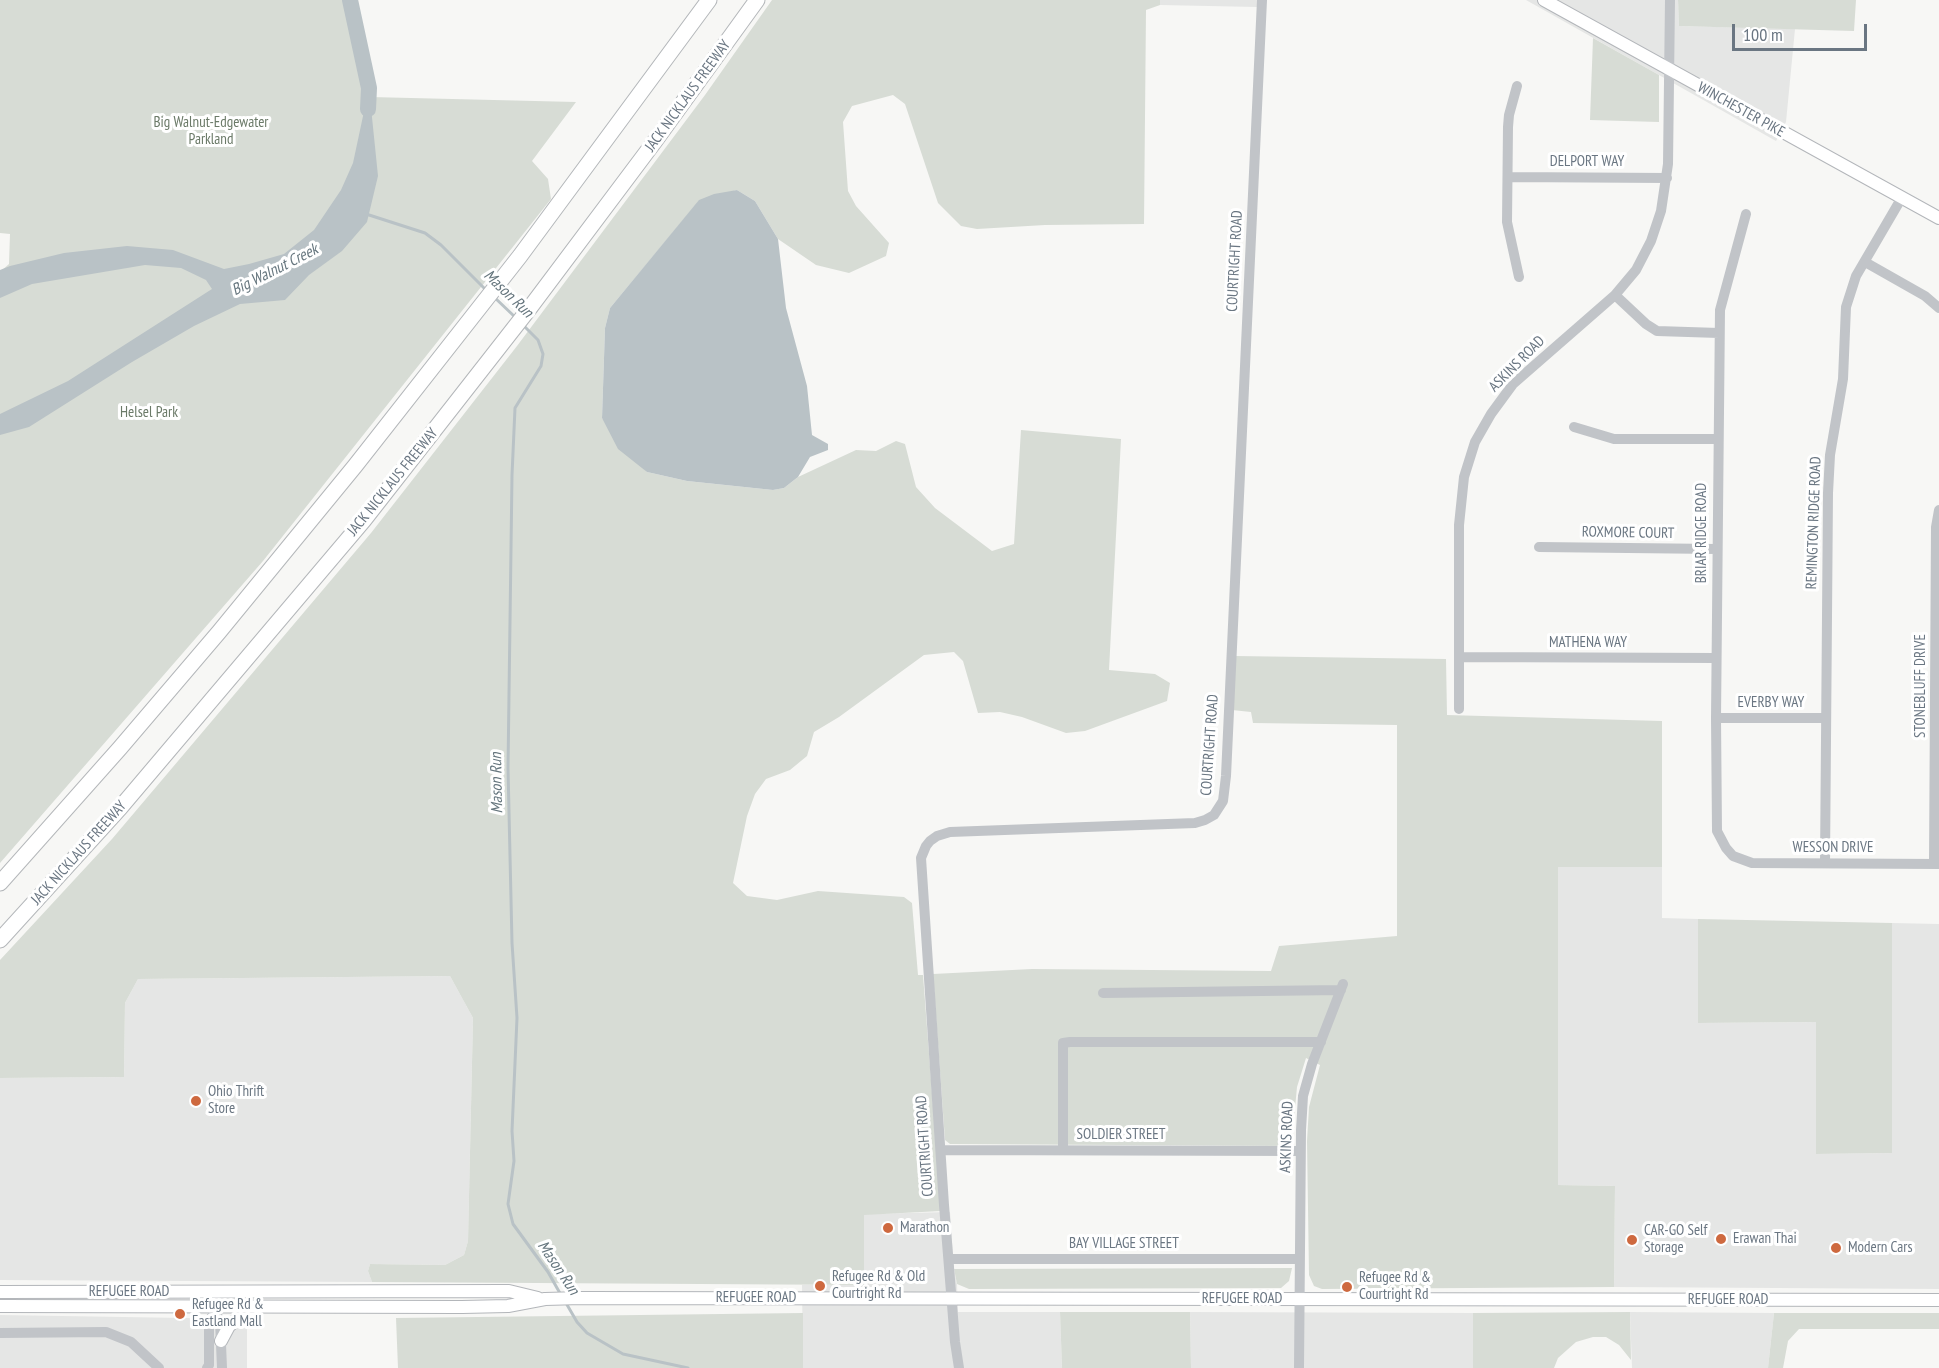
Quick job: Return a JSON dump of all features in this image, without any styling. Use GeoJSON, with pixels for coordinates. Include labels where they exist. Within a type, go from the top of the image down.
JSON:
{"type":"FeatureCollection","features":[{"type":"Feature","properties":{"kind":"highway"},"geometry":{"type":"LineString","coordinates":[[0,883],[120,748],[356,466],[502,279],[709,0]]}},
{"type":"Feature","properties":{"kind":"highway","name":"JACK NICKLAUS FREEWAY"},"geometry":{"type":"LineString","coordinates":[[0,940],[120,808],[364,520],[529,309],[757,0]]}},
{"type":"Feature","properties":{"kind":"main road","name":"WINCHESTER PIKE"},"geometry":{"type":"LineString","coordinates":[[1544,0],[1939,218]]}},
{"type":"Feature","properties":{"kind":"main road","name":"REFUGEE ROAD"},"geometry":{"type":"LineString","coordinates":[[0,1292],[509,1291],[550,1299]]}},
{"type":"Feature","properties":{"kind":"main road","name":"REFUGEE ROAD"},"geometry":{"type":"LineString","coordinates":[[0,1306],[215,1310],[508,1306],[570,1298],[1939,1300]]}},
{"type":"Feature","properties":{"kind":"main road"},"geometry":{"type":"LineString","coordinates":[[221,1341],[229,1326],[240,1317],[258,1308]]}},
{"type":"Feature","properties":{"kind":"street","name":"COURTRIGHT ROAD"},"geometry":{"type":"LineString","coordinates":[[959,1368],[955,1342],[921,863],[926,846],[937,836],[950,832],[1194,823],[1214,815],[1224,797],[1262,0]]}},
{"type":"Feature","properties":{"kind":"street","name":"ASKINS ROAD"},"geometry":{"type":"LineString","coordinates":[[1459,709],[1460,501],[1464,477],[1475,442],[1491,414],[1514,384],[1615,295],[1636,270],[1651,241],[1661,211],[1667,178],[1670,0]]}},
{"type":"Feature","properties":{"kind":"street"},"geometry":{"type":"LineString","coordinates":[[1517,86],[1509,115],[1507,222],[1519,277]]}},
{"type":"Feature","properties":{"kind":"street","name":"DELPORT WAY"},"geometry":{"type":"LineString","coordinates":[[1508,177],[1667,178]]}},
{"type":"Feature","properties":{"kind":"street","name":"REMINGTON RIDGE ROAD"},"geometry":{"type":"LineString","coordinates":[[1825,863],[1827,549],[1830,455],[1843,379],[1846,308],[1856,276],[1901,199]]}},
{"type":"Feature","properties":{"kind":"street","name":"BRIAR RIDGE ROAD"},"geometry":{"type":"LineString","coordinates":[[1729,852],[1717,831],[1719,333],[1723,296],[1746,214]]}},
{"type":"Feature","properties":{"kind":"street"},"geometry":{"type":"LineString","coordinates":[[1864,262],[1924,296],[1939,308]]}},
{"type":"Feature","properties":{"kind":"street"},"geometry":{"type":"LineString","coordinates":[[1615,295],[1646,324],[1657,331],[1719,333]]}},
{"type":"Feature","properties":{"kind":"street"},"geometry":{"type":"LineString","coordinates":[[1574,428],[1614,438],[1718,439]]}},
{"type":"Feature","properties":{"kind":"street","name":"STONEBLUFF DRIVE"},"geometry":{"type":"LineString","coordinates":[[1937,864],[1936,527],[1939,510]]}},
{"type":"Feature","properties":{"kind":"street","name":"ROXMORE COURT"},"geometry":{"type":"LineString","coordinates":[[1539,547],[1717,549]]}},
{"type":"Feature","properties":{"kind":"street","name":"MATHENA WAY"},"geometry":{"type":"LineString","coordinates":[[1459,657],[1716,658]]}},
{"type":"Feature","properties":{"kind":"street","name":"EVERBY WAY"},"geometry":{"type":"LineString","coordinates":[[1716,718],[1826,718]]}},
{"type":"Feature","properties":{"kind":"street","name":"WESSON DRIVE"},"geometry":{"type":"LineString","coordinates":[[1729,852],[1752,863],[1937,864]]}},
{"type":"Feature","properties":{"kind":"street","name":"ASKINS ROAD"},"geometry":{"type":"LineString","coordinates":[[1103,993],[1342,987],[1312,1064],[1303,1096],[1300,1151],[1299,1299]]}},
{"type":"Feature","properties":{"kind":"street"},"geometry":{"type":"LineString","coordinates":[[1063,1150],[1063,1043],[1321,1041]]}},
{"type":"Feature","properties":{"kind":"street","name":"SOLDIER STREET"},"geometry":{"type":"LineString","coordinates":[[941,1150],[1300,1151]]}},
{"type":"Feature","properties":{"kind":"street","name":"BAY VILLAGE STREET"},"geometry":{"type":"LineString","coordinates":[[949,1259],[1300,1259]]}},
{"type":"Feature","properties":{"kind":"street"},"geometry":{"type":"LineString","coordinates":[[215,1292],[215,1310],[220,1320],[222,1368]]}},
{"type":"Feature","properties":{"kind":"street"},"geometry":{"type":"LineString","coordinates":[[1299,1299],[1299,1368]]}},
{"type":"Feature","properties":{"kind":"street"},"geometry":{"type":"LineString","coordinates":[[209,1367],[209,1320],[215,1310]]}},
{"type":"Feature","properties":{"kind":"street"},"geometry":{"type":"LineString","coordinates":[[0,1333],[106,1332],[135,1345],[159,1368]]}},
{"type":"Feature","properties":{"kind":"shaded area"},"geometry":{"type":"Polygon","coordinates":[[[1160,0],[1257,0],[1257,7],[1160,5],[1160,0]]]}},
{"type":"Feature","properties":{"kind":"shaded area"},"geometry":{"type":"Polygon","coordinates":[[[1526,0],[1678,0],[1679,26],[1795,29],[1786,122],[1776,141],[1526,0]]]}},
{"type":"Feature","properties":{"kind":"shaded area"},"geometry":{"type":"Polygon","coordinates":[[[1558,866],[1662,867],[1662,918],[1698,919],[1698,1023],[1816,1022],[1817,1154],[1892,1153],[1892,923],[1939,924],[1939,1289],[1614,1287],[1615,1186],[1558,1185],[1558,866]]]}},
{"type":"Feature","properties":{"kind":"shaded area"},"geometry":{"type":"Polygon","coordinates":[[[450,976],[473,1018],[468,1241],[464,1255],[445,1265],[370,1264],[368,1271],[372,1282],[0,1280],[0,1078],[124,1077],[125,1003],[138,979],[450,976]]]}},
{"type":"Feature","properties":{"kind":"shaded area"},"geometry":{"type":"Polygon","coordinates":[[[950,1212],[958,1312],[1060,1312],[1062,1368],[803,1368],[802,1285],[864,1285],[864,1214],[950,1212]]]}},
{"type":"Feature","properties":{"kind":"shaded area"},"geometry":{"type":"Polygon","coordinates":[[[1190,1312],[1473,1313],[1473,1368],[1191,1368],[1190,1312]]]}},
{"type":"Feature","properties":{"kind":"shaded area"},"geometry":{"type":"Polygon","coordinates":[[[1630,1312],[1774,1313],[1768,1368],[1632,1368],[1630,1312]]]}},
{"type":"Feature","properties":{"kind":"shaded area"},"geometry":{"type":"Polygon","coordinates":[[[0,1315],[247,1319],[247,1368],[0,1368],[0,1315]]]}},
{"type":"Feature","properties":{"kind":"green space"},"geometry":{"type":"Polygon","coordinates":[[[0,0],[350,0],[370,97],[576,102],[532,161],[548,179],[551,199],[263,561],[0,863],[0,272],[9,264],[10,234],[0,233],[0,0]]]}},
{"type":"Feature","properties":{"kind":"green space"},"geometry":{"type":"Polygon","coordinates":[[[772,0],[1160,0],[1160,5],[1146,10],[1144,224],[1045,225],[977,229],[961,226],[938,203],[905,104],[893,95],[852,106],[843,122],[848,191],[856,206],[889,243],[886,256],[849,273],[816,265],[778,239],[755,201],[737,190],[699,201],[610,308],[605,328],[602,418],[647,472],[687,481],[773,490],[784,488],[798,477],[856,450],[876,451],[896,441],[905,444],[916,487],[935,508],[992,551],[1014,544],[1021,430],[1121,439],[1109,670],[1155,674],[1170,683],[1167,701],[1085,731],[1066,733],[1022,717],[1000,712],[978,713],[963,661],[954,652],[924,655],[839,717],[814,732],[807,756],[790,770],[766,779],[755,794],[747,816],[733,883],[747,896],[777,900],[818,891],[904,897],[912,903],[918,975],[923,975],[941,1211],[864,1215],[864,1285],[372,1282],[368,1271],[370,1264],[445,1265],[464,1255],[468,1241],[473,1018],[450,976],[138,979],[125,1003],[124,1077],[0,1078],[0,960],[112,839],[371,533],[517,346],[705,95],[772,0]]]}},
{"type":"Feature","properties":{"kind":"green space"},"geometry":{"type":"Polygon","coordinates":[[[1678,0],[1856,0],[1854,31],[1679,26],[1678,0]]]}},
{"type":"Feature","properties":{"kind":"green space"},"geometry":{"type":"Polygon","coordinates":[[[1593,38],[1659,75],[1659,122],[1590,120],[1593,38]]]}},
{"type":"Feature","properties":{"kind":"green space"},"geometry":{"type":"Polygon","coordinates":[[[1235,656],[1446,659],[1447,715],[1662,721],[1662,867],[1558,867],[1558,1185],[1615,1186],[1614,1287],[1322,1289],[1314,1286],[1309,1275],[1307,1141],[1309,1107],[1320,1065],[1306,1058],[1297,1087],[1292,1140],[1289,1146],[950,1144],[945,1140],[933,974],[1032,969],[1271,971],[1279,946],[1397,936],[1397,725],[1253,723],[1251,712],[1232,710],[1235,656]]]}},
{"type":"Feature","properties":{"kind":"green space"},"geometry":{"type":"Polygon","coordinates":[[[1698,919],[1892,923],[1892,1153],[1816,1154],[1816,1022],[1698,1023],[1698,919]]]}},
{"type":"Feature","properties":{"kind":"green space"},"geometry":{"type":"Polygon","coordinates":[[[1292,1268],[1289,1281],[1281,1288],[969,1289],[957,1284],[954,1269],[1292,1268]]]}},
{"type":"Feature","properties":{"kind":"green space"},"geometry":{"type":"Polygon","coordinates":[[[1060,1312],[1190,1312],[1191,1368],[1062,1368],[1060,1312]]]}},
{"type":"Feature","properties":{"kind":"green space"},"geometry":{"type":"Polygon","coordinates":[[[1630,1312],[1631,1360],[1619,1345],[1606,1337],[1593,1337],[1576,1342],[1558,1358],[1554,1368],[1473,1368],[1473,1313],[1630,1312]]]}},
{"type":"Feature","properties":{"kind":"green space"},"geometry":{"type":"Polygon","coordinates":[[[803,1313],[803,1368],[398,1368],[396,1318],[803,1313]]]}},
{"type":"Feature","properties":{"kind":"green space"},"geometry":{"type":"Polygon","coordinates":[[[1774,1313],[1939,1313],[1939,1329],[1799,1329],[1788,1341],[1783,1368],[1768,1368],[1774,1313]]]}},
{"type":"Feature","properties":{"kind":"water"},"geometry":{"type":"Polygon","coordinates":[[[369,88],[378,176],[367,222],[342,251],[309,275],[285,300],[240,304],[194,326],[132,362],[29,427],[0,435],[0,414],[68,381],[212,289],[206,280],[181,268],[145,265],[32,284],[0,298],[0,270],[64,253],[127,246],[173,250],[224,269],[284,254],[314,230],[341,190],[353,163],[369,88]]]}},
{"type":"Feature","properties":{"kind":"water"},"geometry":{"type":"Polygon","coordinates":[[[737,190],[755,201],[778,239],[786,308],[807,386],[812,435],[828,444],[828,450],[810,457],[798,477],[784,488],[773,490],[687,481],[647,472],[618,449],[602,418],[605,328],[610,308],[699,200],[714,194],[737,190]]]}},
{"type":"Feature","properties":{"kind":"waterway","name":"Big Walnut Creek"},"geometry":{"type":"LineString","coordinates":[[350,0],[369,88],[368,109]]}},
{"type":"Feature","properties":{"kind":"waterway","name":"Mason Run"},"geometry":{"type":"LineString","coordinates":[[366,214],[425,233],[441,245],[487,291]]}},
{"type":"Feature","properties":{"kind":"waterway","name":"Mason Run"},"geometry":{"type":"LineString","coordinates":[[494,297],[515,317]]}},
{"type":"Feature","properties":{"kind":"waterway","name":"Mason Run"},"geometry":{"type":"LineString","coordinates":[[522,324],[538,340],[543,354],[541,366],[515,408],[512,475],[508,768],[512,943],[517,1018],[512,1131],[514,1161],[508,1204],[513,1224],[548,1272],[561,1295]]}},
{"type":"Feature","properties":{"kind":"waterway","name":"Mason Run"},"geometry":{"type":"LineString","coordinates":[[566,1303],[577,1322],[587,1333],[623,1354],[688,1368]]}},
{"type":"Feature","properties":{"kind":"place","name":"Ohio Thrift Store"},"geometry":{"type":"Point","coordinates":[196,1101]}},
{"type":"Feature","properties":{"kind":"place","name":"Marathon"},"geometry":{"type":"Point","coordinates":[888,1228]}},
{"type":"Feature","properties":{"kind":"place","name":"Erawan Thai"},"geometry":{"type":"Point","coordinates":[1721,1239]}},
{"type":"Feature","properties":{"kind":"place","name":"CAR-GO Self Storage"},"geometry":{"type":"Point","coordinates":[1632,1240]}},
{"type":"Feature","properties":{"kind":"place","name":"Modern Cars"},"geometry":{"type":"Point","coordinates":[1836,1248]}},
{"type":"Feature","properties":{"kind":"place","name":"Refugee Rd & Old Courtright Rd"},"geometry":{"type":"Point","coordinates":[820,1286]}},
{"type":"Feature","properties":{"kind":"place","name":"Refugee Rd & Courtright Rd"},"geometry":{"type":"Point","coordinates":[1347,1287]}},
{"type":"Feature","properties":{"kind":"place","name":"Refugee Rd & Eastland Mall"},"geometry":{"type":"Point","coordinates":[180,1314]}},
{"type":"Feature","properties":{"kind":"park label","name":"Big Walnut-Edgewater Parkland"},"geometry":{"type":"Point","coordinates":[211,132]}},
{"type":"Feature","properties":{"kind":"park label","name":"Helsel Park"},"geometry":{"type":"Point","coordinates":[149,413]}}]}
